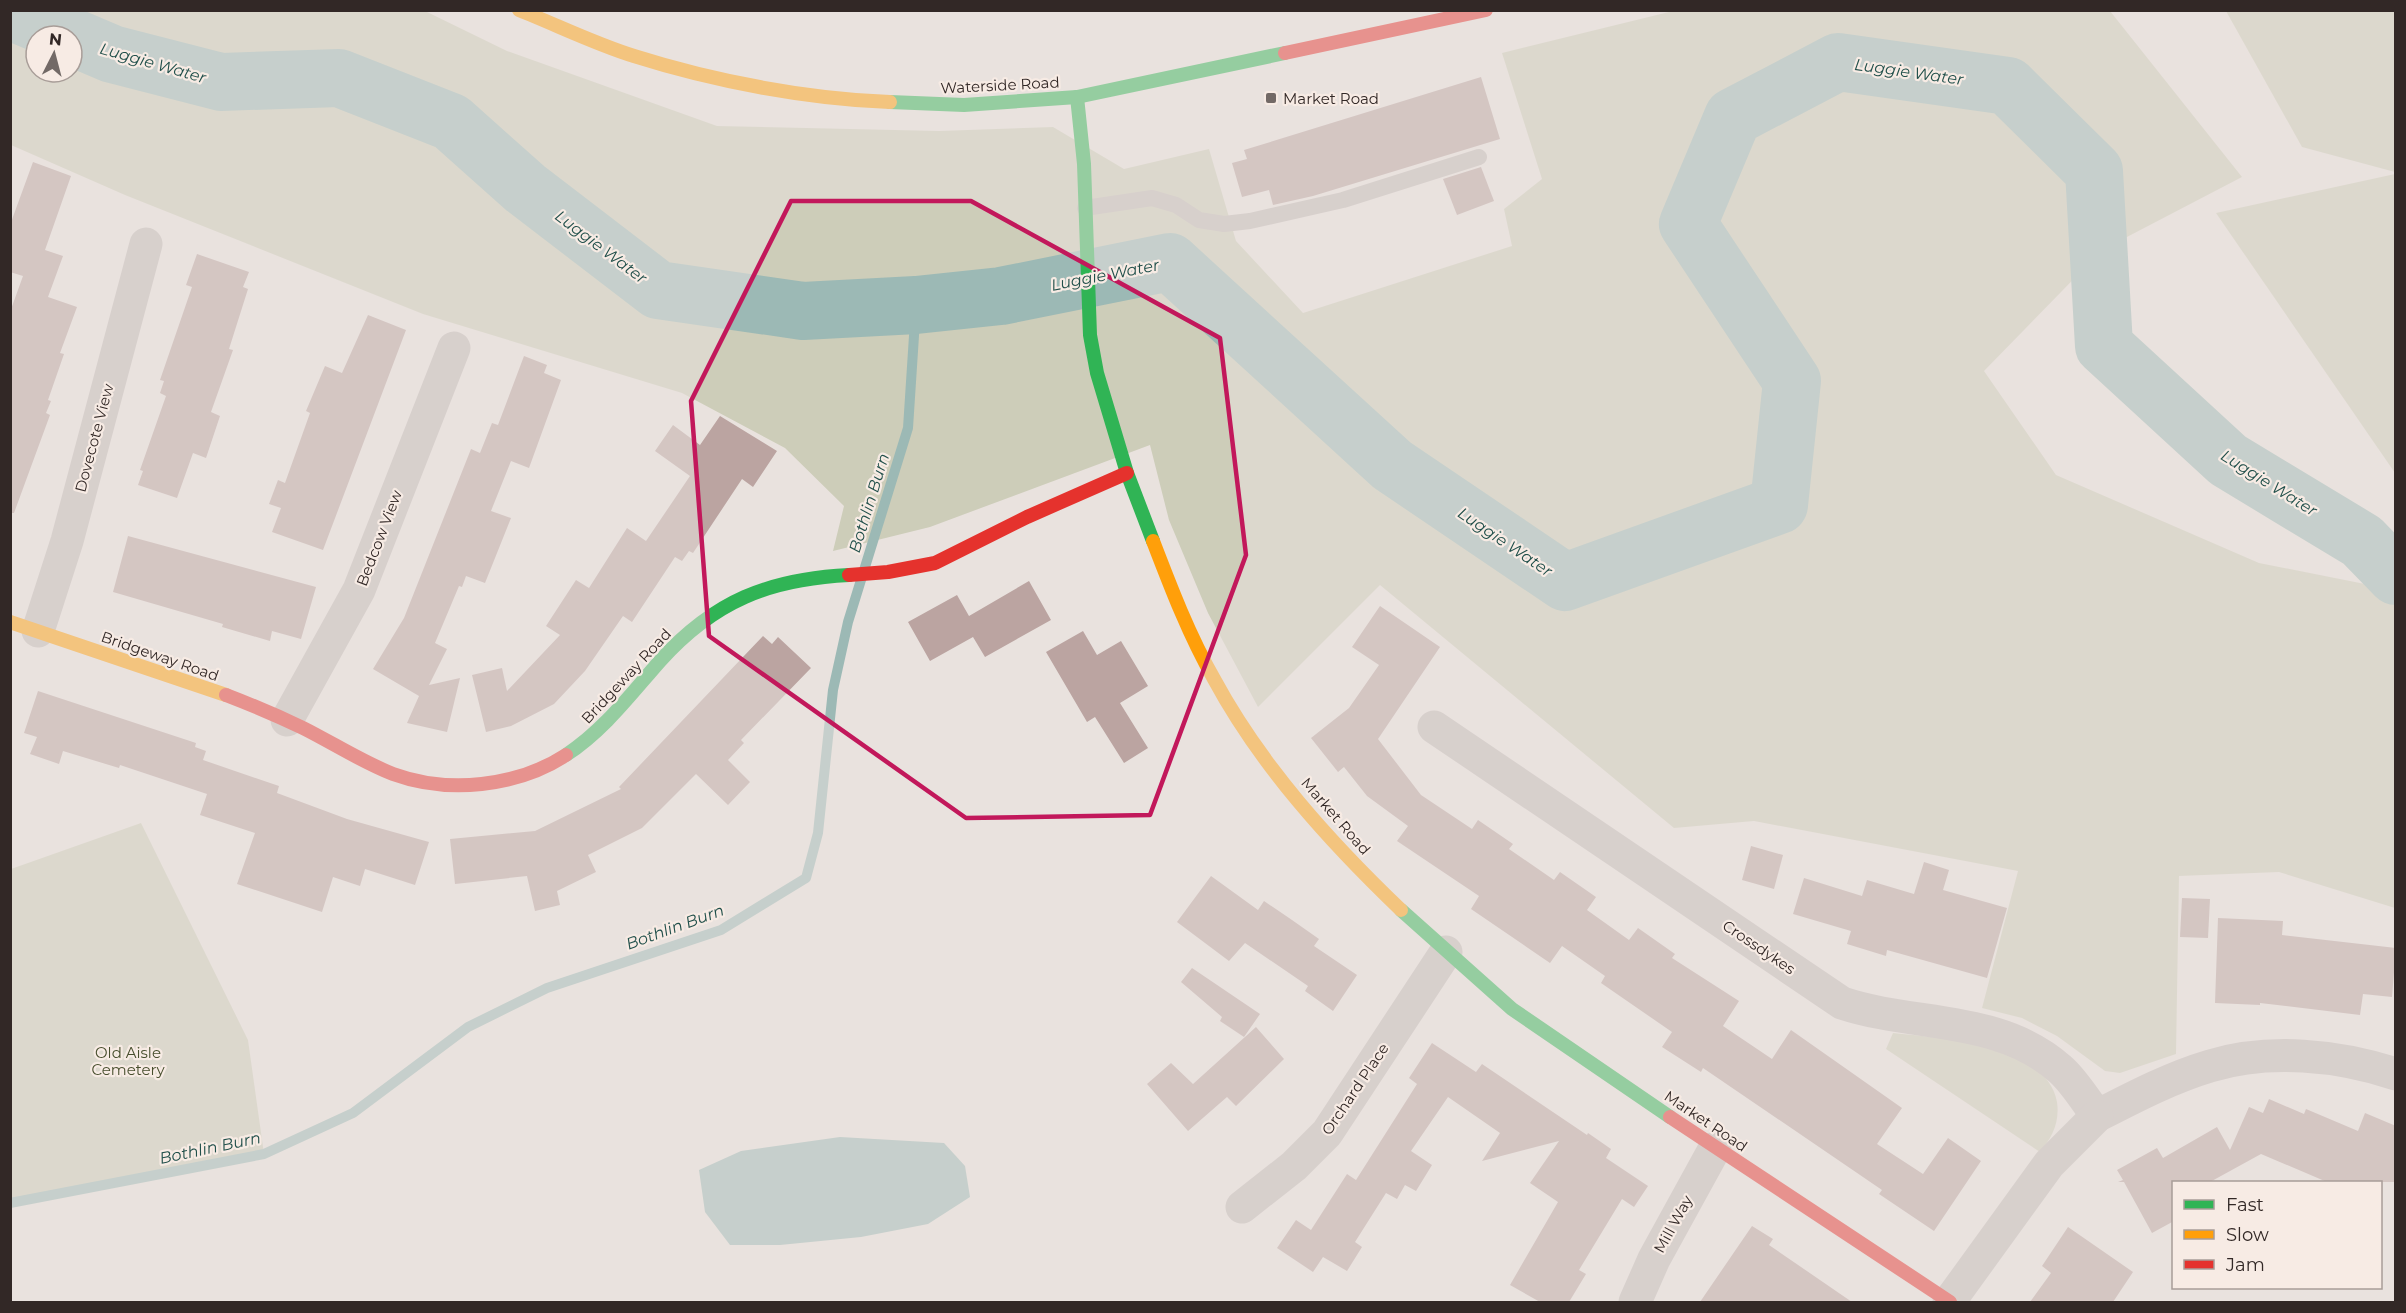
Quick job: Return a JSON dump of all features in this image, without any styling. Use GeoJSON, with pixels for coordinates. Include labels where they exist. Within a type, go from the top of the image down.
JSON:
{"type":"FeatureCollection","features":[{"type":"Feature","properties":{"kind":"street","name":"Waterside Road"},"geometry":{"type":"LineString","coordinates":[[519,10],[633,56],[727,80],[850,100],[964,105],[1077,97],[1486,10]]}},
{"type":"Feature","properties":{"kind":"street","name":"Market Road"},"geometry":{"type":"LineString","coordinates":[[1077,97],[1083,141],[1087,298],[1090,335],[1097,373],[1127,473],[1178,606],[1214,680],[1260,750],[1315,822],[1376,886],[1446,952],[1512,1009],[1715,1148],[1949,1302]]}},
{"type":"Feature","properties":{"kind":"street","name":"Dovecote View"},"geometry":{"type":"LineString","coordinates":[[24,626],[67,541],[146,244]]}},
{"type":"Feature","properties":{"kind":"street","name":"Bedcow View"},"geometry":{"type":"LineString","coordinates":[[286,720],[359,590],[454,348]]}},
{"type":"Feature","properties":{"kind":"street","name":"Bridgeway Road"},"geometry":{"type":"LineString","coordinates":[[24,626],[170,675],[286,720],[378,767],[410,779],[441,784],[475,785],[526,776],[560,759],[592,737],[694,627],[748,594],[772,584],[812,576],[907,570],[936,562],[1035,513],[1127,473]]}},
{"type":"Feature","properties":{"kind":"street","name":"Crossdykes"},"geometry":{"type":"LineString","coordinates":[[1434,727],[1842,1003],[1875,1014],[1964,1025],[1998,1033],[2031,1049],[2061,1069],[2097,1116]]}},
{"type":"Feature","properties":{"kind":"street","name":"Orchard Place"},"geometry":{"type":"LineString","coordinates":[[1242,1207],[1294,1166],[1327,1132],[1446,952]]}},
{"type":"Feature","properties":{"kind":"street"},"geometry":{"type":"LineString","coordinates":[[1949,1302],[2061,1149],[2097,1116],[2153,1087],[2212,1065],[2261,1058],[2318,1057],[2372,1066],[2396,1074]]}},
{"type":"Feature","properties":{"kind":"street","name":"Mill Way"},"geometry":{"type":"LineString","coordinates":[[1635,1302],[1654,1259],[1715,1148]]}},
{"type":"Feature","properties":{"kind":"lane"},"geometry":{"type":"LineString","coordinates":[[1085,208],[1152,198],[1176,205],[1199,220],[1224,224],[1250,221],[1343,200],[1479,157]]}},
{"type":"Feature","properties":{"kind":"highlighted area"},"geometry":{"type":"Polygon","coordinates":[[[791,201],[971,201],[1220,338],[1246,555],[1150,815],[966,818],[709,636],[691,401],[791,201]]]}},
{"type":"Feature","properties":{"kind":"green space"},"geometry":{"type":"Polygon","coordinates":[[[11,11],[425,11],[507,51],[717,126],[939,131],[1053,127],[1124,169],[1209,149],[1236,241],[1303,313],[1512,246],[1504,209],[1542,179],[1502,53],[1673,11],[2110,11],[2242,177],[2102,250],[1984,371],[2056,475],[2259,563],[2395,590],[2395,908],[2279,872],[2179,876],[2176,1054],[2120,1073],[2105,1071],[2057,1036],[2022,1018],[1982,1008],[2018,871],[1754,821],[1674,828],[1380,585],[1258,707],[1208,613],[1169,520],[1150,445],[930,527],[833,551],[844,506],[785,448],[682,393],[423,314],[125,195],[11,145],[11,11]]]}},
{"type":"Feature","properties":{"kind":"green space"},"geometry":{"type":"Polygon","coordinates":[[[2226,11],[2395,11],[2395,172],[2302,147],[2226,11]]]}},
{"type":"Feature","properties":{"kind":"green space"},"geometry":{"type":"Polygon","coordinates":[[[2396,174],[2395,473],[2216,213],[2396,174]]]}},
{"type":"Feature","properties":{"kind":"green space","name":"Old Aisle Cemetery"},"geometry":{"type":"Polygon","coordinates":[[[141,823],[248,1040],[264,1154],[11,1203],[11,869],[141,823]]]}},
{"type":"Feature","properties":{"kind":"green space"},"geometry":{"type":"Polygon","coordinates":[[[1893,1033],[1963,1041],[1988,1047],[2013,1056],[2033,1067],[2049,1082],[2058,1109],[2056,1123],[2044,1147],[2040,1152],[1886,1049],[1893,1033]]]}},
{"type":"Feature","properties":{"kind":"water"},"geometry":{"type":"Polygon","coordinates":[[[840,1137],[944,1143],[965,1166],[970,1197],[928,1224],[861,1237],[780,1245],[730,1245],[705,1212],[699,1170],[741,1151],[840,1137]]]}},
{"type":"Feature","properties":{"kind":"building"},"geometry":{"type":"Polygon","coordinates":[[[1481,77],[1500,139],[1313,196],[1273,205],[1269,190],[1242,197],[1232,163],[1247,159],[1244,150],[1481,77]]]}},
{"type":"Feature","properties":{"kind":"building"},"geometry":{"type":"Polygon","coordinates":[[[33,162],[71,176],[45,250],[63,256],[48,297],[77,307],[60,353],[64,354],[48,400],[51,401],[46,413],[50,415],[14,513],[10,513],[10,312],[23,276],[10,272],[10,225],[33,162]]]}},
{"type":"Feature","properties":{"kind":"building"},"geometry":{"type":"Polygon","coordinates":[[[1481,167],[1494,201],[1457,215],[1443,179],[1481,167]]]}},
{"type":"Feature","properties":{"kind":"building"},"geometry":{"type":"Polygon","coordinates":[[[197,254],[249,272],[243,287],[248,289],[229,349],[233,350],[211,412],[220,416],[206,458],[193,453],[177,498],[138,485],[143,471],[140,470],[166,396],[160,393],[164,381],[160,380],[192,287],[186,285],[197,254]]]}},
{"type":"Feature","properties":{"kind":"building"},"geometry":{"type":"Polygon","coordinates":[[[368,315],[406,330],[323,550],[272,532],[281,508],[269,504],[278,480],[285,483],[310,413],[306,411],[325,366],[342,373],[368,315]]]}},
{"type":"Feature","properties":{"kind":"building"},"geometry":{"type":"Polygon","coordinates":[[[524,356],[547,365],[544,373],[561,380],[529,468],[511,461],[491,511],[511,518],[485,583],[466,576],[462,587],[459,586],[435,643],[447,649],[429,685],[460,678],[447,732],[407,723],[419,696],[373,669],[404,618],[471,449],[480,453],[492,423],[498,425],[524,356]]]}},
{"type":"Feature","properties":{"kind":"building"},"geometry":{"type":"Polygon","coordinates":[[[720,416],[777,451],[753,487],[742,479],[693,553],[689,551],[682,561],[675,557],[632,622],[623,616],[585,671],[554,704],[511,726],[486,732],[472,675],[502,668],[507,691],[560,635],[546,626],[576,580],[589,588],[627,528],[646,541],[690,476],[655,451],[673,425],[700,445],[720,416]]]}},
{"type":"Feature","properties":{"kind":"building"},"geometry":{"type":"Polygon","coordinates":[[[128,536],[316,587],[301,639],[272,631],[270,641],[222,627],[223,624],[113,592],[128,536]]]}},
{"type":"Feature","properties":{"kind":"building"},"geometry":{"type":"Polygon","coordinates":[[[1029,581],[1051,620],[985,657],[973,637],[930,661],[908,622],[957,595],[969,616],[1029,581]]]}},
{"type":"Feature","properties":{"kind":"building"},"geometry":{"type":"Polygon","coordinates":[[[1380,606],[1440,647],[1378,739],[1421,795],[1472,829],[1478,820],[1513,844],[1509,849],[1554,880],[1560,872],[1596,897],[1587,910],[1629,940],[1638,928],[1675,954],[1672,958],[1739,1001],[1723,1026],[1772,1059],[1791,1030],[1902,1108],[1877,1144],[1923,1174],[1948,1138],[1981,1161],[1934,1231],[1879,1194],[1882,1190],[1703,1068],[1701,1072],[1662,1047],[1672,1032],[1601,983],[1605,976],[1562,946],[1550,963],[1471,909],[1479,896],[1397,841],[1408,826],[1367,796],[1344,767],[1338,772],[1311,738],[1349,708],[1379,665],[1352,647],[1380,606]]]}},
{"type":"Feature","properties":{"kind":"building"},"geometry":{"type":"Polygon","coordinates":[[[1083,631],[1097,655],[1121,641],[1148,686],[1120,703],[1148,748],[1124,763],[1095,717],[1087,722],[1046,652],[1083,631]]]}},
{"type":"Feature","properties":{"kind":"building"},"geometry":{"type":"Polygon","coordinates":[[[763,636],[772,644],[778,637],[811,668],[741,740],[744,743],[728,760],[750,782],[728,805],[696,774],[642,828],[588,855],[596,872],[557,891],[560,905],[535,911],[527,876],[455,884],[450,839],[535,831],[621,789],[619,787],[763,636]]]}},
{"type":"Feature","properties":{"kind":"building"},"geometry":{"type":"Polygon","coordinates":[[[38,691],[196,743],[195,747],[206,751],[203,760],[279,786],[277,793],[347,819],[429,842],[415,885],[365,869],[360,886],[333,877],[322,912],[237,884],[255,833],[200,815],[207,794],[120,765],[119,768],[63,751],[59,764],[30,754],[37,737],[24,733],[38,691]]]}},
{"type":"Feature","properties":{"kind":"building"},"geometry":{"type":"Polygon","coordinates":[[[1751,846],[1783,855],[1774,889],[1742,880],[1751,846]]]}},
{"type":"Feature","properties":{"kind":"building"},"geometry":{"type":"Polygon","coordinates":[[[1924,862],[1949,870],[1943,890],[2007,908],[1987,978],[1887,950],[1886,956],[1847,944],[1851,931],[1793,914],[1804,878],[1862,896],[1867,880],[1914,894],[1924,862]]]}},
{"type":"Feature","properties":{"kind":"building"},"geometry":{"type":"Polygon","coordinates":[[[1211,876],[1258,910],[1264,901],[1319,939],[1314,946],[1357,975],[1333,1011],[1305,991],[1308,986],[1245,943],[1229,961],[1177,922],[1211,876]]]}},
{"type":"Feature","properties":{"kind":"building"},"geometry":{"type":"Polygon","coordinates":[[[2182,898],[2210,899],[2208,938],[2180,937],[2182,898]]]}},
{"type":"Feature","properties":{"kind":"building"},"geometry":{"type":"Polygon","coordinates":[[[2218,918],[2283,921],[2282,935],[2396,948],[2392,997],[2363,994],[2360,1015],[2260,1003],[2260,1005],[2215,1003],[2218,918]]]}},
{"type":"Feature","properties":{"kind":"building"},"geometry":{"type":"Polygon","coordinates":[[[1192,968],[1260,1014],[1244,1037],[1220,1021],[1222,1017],[1181,982],[1192,968]]]}},
{"type":"Feature","properties":{"kind":"building"},"geometry":{"type":"Polygon","coordinates":[[[1256,1027],[1284,1059],[1236,1106],[1227,1097],[1188,1131],[1147,1084],[1171,1063],[1193,1084],[1256,1027]]]}},
{"type":"Feature","properties":{"kind":"building"},"geometry":{"type":"Polygon","coordinates":[[[1432,1043],[1476,1072],[1482,1064],[1587,1135],[1588,1133],[1611,1149],[1606,1158],[1648,1186],[1634,1207],[1622,1199],[1579,1270],[1586,1274],[1569,1302],[1540,1302],[1510,1285],[1558,1202],[1530,1183],[1559,1141],[1482,1161],[1500,1133],[1448,1097],[1411,1151],[1432,1165],[1416,1191],[1405,1185],[1397,1199],[1386,1193],[1355,1242],[1362,1247],[1347,1271],[1323,1257],[1313,1272],[1277,1248],[1296,1220],[1311,1230],[1347,1174],[1356,1180],[1417,1084],[1409,1078],[1432,1043]]]}},
{"type":"Feature","properties":{"kind":"building"},"geometry":{"type":"Polygon","coordinates":[[[2269,1099],[2304,1114],[2306,1109],[2358,1131],[2365,1113],[2396,1126],[2396,1182],[2325,1181],[2261,1154],[2212,1181],[2172,1181],[2172,1222],[2152,1233],[2124,1182],[2118,1182],[2123,1180],[2117,1170],[2157,1148],[2163,1158],[2217,1127],[2230,1150],[2249,1107],[2263,1113],[2269,1099]]]}},
{"type":"Feature","properties":{"kind":"building"},"geometry":{"type":"Polygon","coordinates":[[[1752,1226],[1773,1239],[1769,1245],[1852,1302],[1700,1302],[1752,1226]]]}},
{"type":"Feature","properties":{"kind":"building"},"geometry":{"type":"Polygon","coordinates":[[[2068,1227],[2133,1272],[2113,1302],[2030,1302],[2051,1273],[2042,1266],[2068,1227]]]}},
{"type":"Feature","properties":{"kind":"waterway","name":"Luggie Water"},"geometry":{"type":"LineString","coordinates":[[10,11],[41,24]]}},
{"type":"Feature","properties":{"kind":"waterway","name":"Luggie Water"},"geometry":{"type":"LineString","coordinates":[[84,42],[112,54],[221,82],[339,78],[451,122],[525,188],[658,290],[803,311],[916,305],[1001,296],[1170,262],[1392,465],[1565,582],[1779,505],[1792,381],[1688,224],[1733,117],[1838,62],[2008,86],[2094,171],[2104,346],[2228,460],[2362,541],[2396,576]]}},
{"type":"Feature","properties":{"kind":"waterway","name":"Bothlin Burn"},"geometry":{"type":"LineString","coordinates":[[10,1203],[264,1154],[353,1113],[468,1027],[547,988],[721,930],[806,878],[818,833],[833,690],[848,622],[908,428],[916,305]]}},
{"type":"Feature","properties":{"kind":"traffic: fast"},"geometry":{"type":"LineString","coordinates":[[890,102],[964,105],[1077,97],[1285,53]]}},
{"type":"Feature","properties":{"kind":"traffic: fast"},"geometry":{"type":"LineString","coordinates":[[1077,97],[1084,164],[1090,335],[1097,373],[1127,473],[1153,541]]}},
{"type":"Feature","properties":{"kind":"traffic: fast"},"geometry":{"type":"LineString","coordinates":[[566,755],[605,723],[680,640],[722,608],[768,588],[820,577],[849,575]]}},
{"type":"Feature","properties":{"kind":"traffic: fast"},"geometry":{"type":"LineString","coordinates":[[1401,910],[1512,1009],[1670,1117]]}},
{"type":"Feature","properties":{"kind":"traffic: slow"},"geometry":{"type":"LineString","coordinates":[[519,10],[619,51],[728,81],[793,93],[890,102]]}},
{"type":"Feature","properties":{"kind":"traffic: slow"},"geometry":{"type":"LineString","coordinates":[[1153,541],[1196,645],[1253,742],[1298,802],[1401,910]]}},
{"type":"Feature","properties":{"kind":"traffic: slow"},"geometry":{"type":"LineString","coordinates":[[10,622],[226,695]]}},
{"type":"Feature","properties":{"kind":"traffic: jam"},"geometry":{"type":"LineString","coordinates":[[1285,53],[1486,10]]}},
{"type":"Feature","properties":{"kind":"traffic: jam"},"geometry":{"type":"LineString","coordinates":[[849,575],[888,572],[935,563],[1027,517],[1127,473]]}},
{"type":"Feature","properties":{"kind":"traffic: jam"},"geometry":{"type":"LineString","coordinates":[[226,695],[303,728],[381,769],[414,780],[436,784],[482,784],[504,780],[547,766],[566,755]]}},
{"type":"Feature","properties":{"kind":"traffic: jam"},"geometry":{"type":"LineString","coordinates":[[1670,1117],[1950,1302]]}},
{"type":"Feature","properties":{"kind":"place","name":"Market Road"},"geometry":{"type":"Point","coordinates":[1271,98]}}]}
